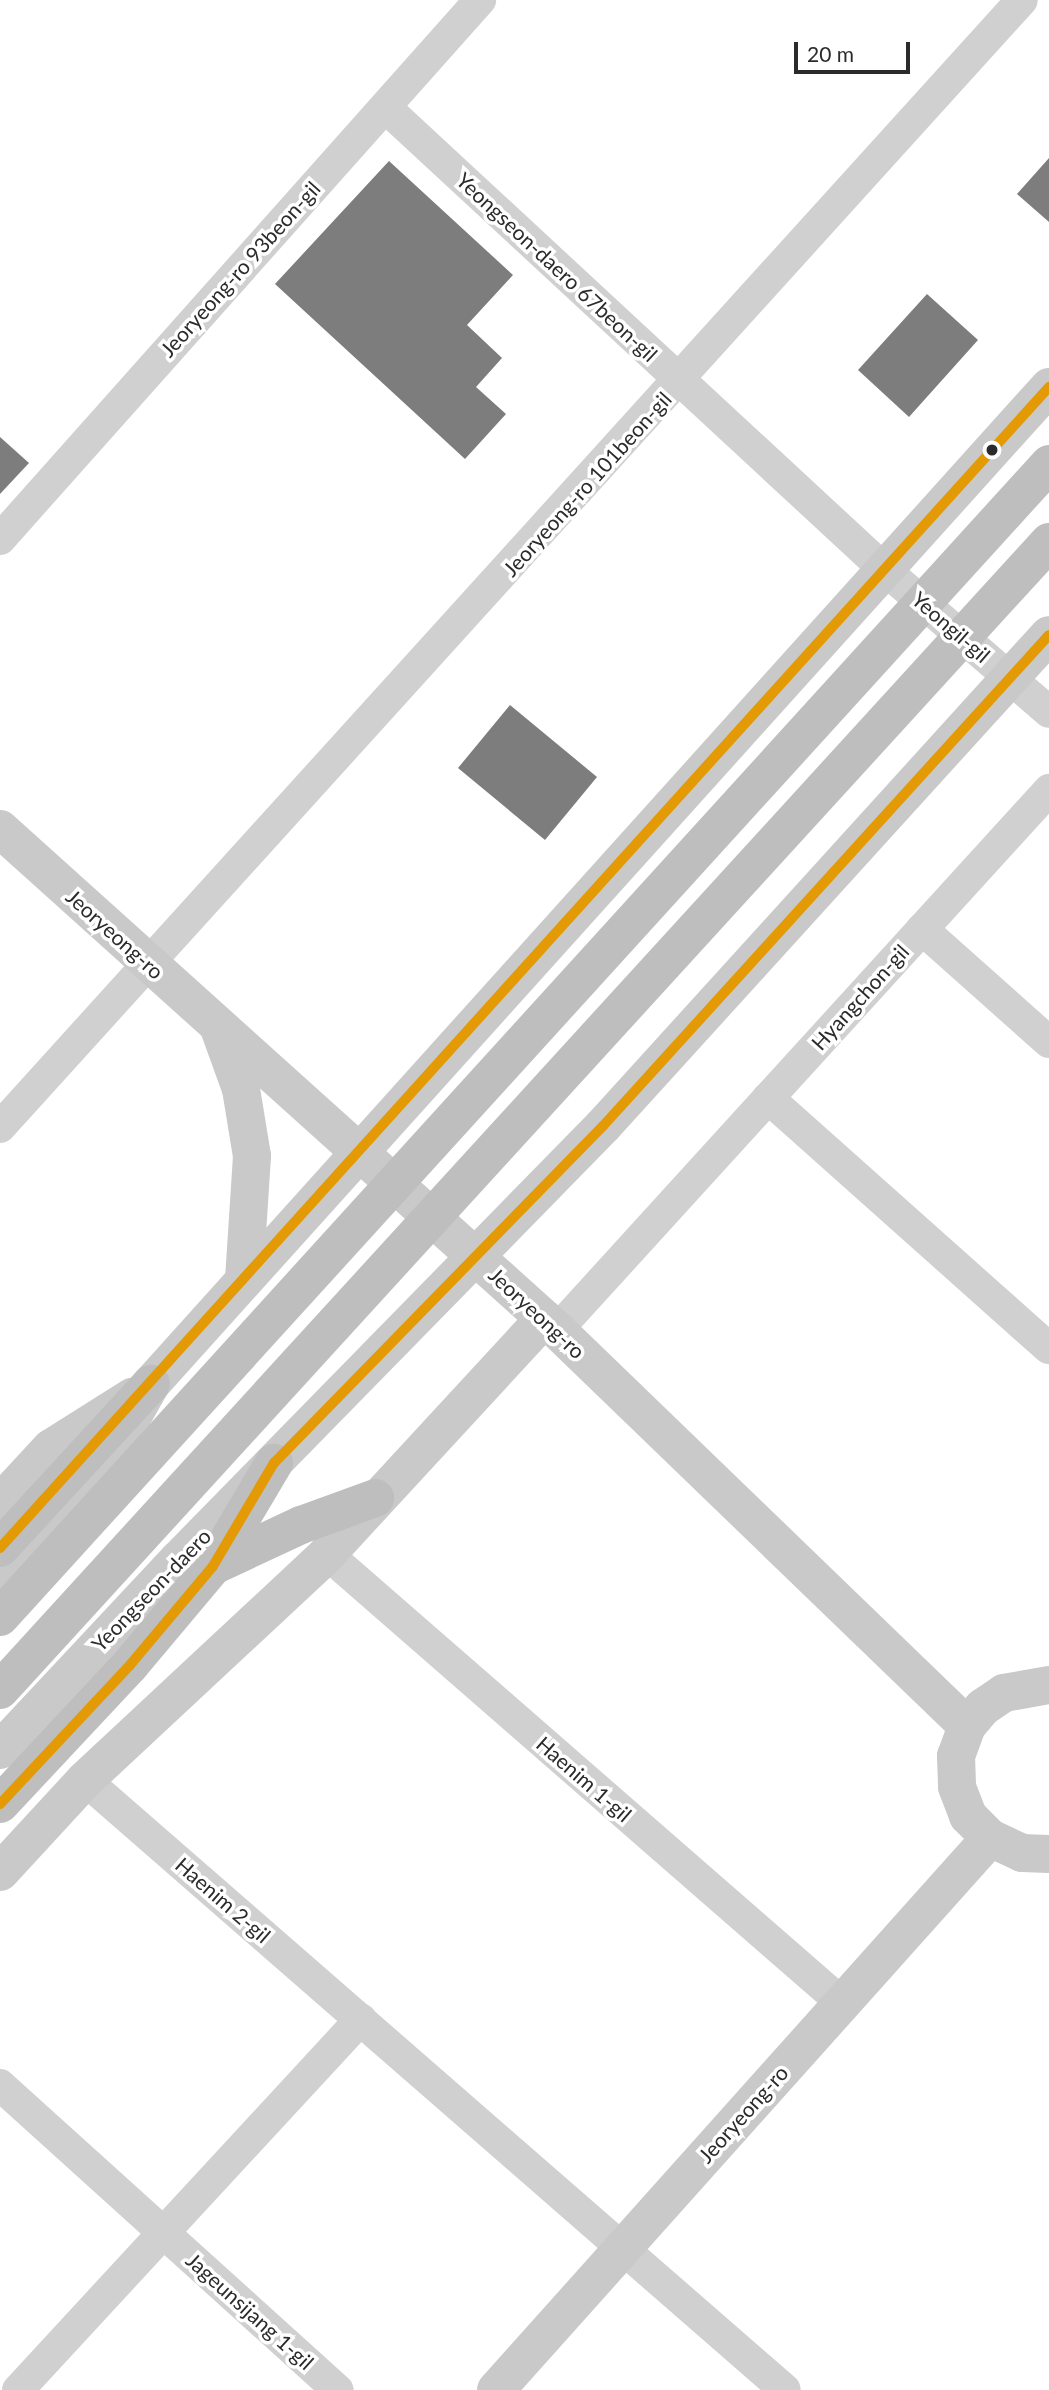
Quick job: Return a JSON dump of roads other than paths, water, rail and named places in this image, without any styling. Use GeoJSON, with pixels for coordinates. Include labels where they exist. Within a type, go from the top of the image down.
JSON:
{"type":"FeatureCollection","features":[{"type":"Feature","properties":{"kind":"highway"},"geometry":{"type":"LineString","coordinates":[[0,1617],[1049,464]]}},
{"type":"Feature","properties":{"kind":"highway"},"geometry":{"type":"LineString","coordinates":[[0,1690],[1049,542]]}},
{"type":"Feature","properties":{"kind":"highway"},"geometry":{"type":"LineString","coordinates":[[0,1548],[151,1384]]}},
{"type":"Feature","properties":{"kind":"highway"},"geometry":{"type":"LineString","coordinates":[[0,1804],[130,1665],[214,1566],[275,1463]]}},
{"type":"Feature","properties":{"kind":"highway"},"geometry":{"type":"LineString","coordinates":[[214,1566],[301,1525],[374,1498]]}},
{"type":"Feature","properties":{"kind":"main road"},"geometry":{"type":"LineString","coordinates":[[0,1588],[93,1487],[151,1384],[1049,387]]}},
{"type":"Feature","properties":{"kind":"main road","name":"Yeongseon-daero"},"geometry":{"type":"LineString","coordinates":[[0,1750],[603,1126],[1049,635]]}},
{"type":"Feature","properties":{"kind":"main road","name":"Jeoryeong-ro"},"geometry":{"type":"LineString","coordinates":[[0,829],[550,1324],[967,1726]]}},
{"type":"Feature","properties":{"kind":"main road"},"geometry":{"type":"LineString","coordinates":[[217,1022],[241,1089],[252,1156],[244,1281]]}},
{"type":"Feature","properties":{"kind":"main road"},"geometry":{"type":"LineString","coordinates":[[0,1872],[85,1780],[327,1554],[374,1498],[550,1324]]}},
{"type":"Feature","properties":{"kind":"main road"},"geometry":{"type":"LineString","coordinates":[[0,1503],[51,1448],[151,1384]]}},
{"type":"Feature","properties":{"kind":"main road"},"geometry":{"type":"LineString","coordinates":[[1049,1685],[1004,1693],[967,1726],[956,1756],[957,1787],[968,1816],[990,1838],[1023,1853],[1049,1854]]}},
{"type":"Feature","properties":{"kind":"main road","name":"Jeoryeong-ro"},"geometry":{"type":"LineString","coordinates":[[496,2390],[990,1838]]}},
{"type":"Feature","properties":{"kind":"street","name":"Jeoryeong-ro 93beon-gil"},"geometry":{"type":"LineString","coordinates":[[0,539],[480,0]]}},
{"type":"Feature","properties":{"kind":"street","name":"Jeoryeong-ro 101beon-gil"},"geometry":{"type":"LineString","coordinates":[[0,1127],[680,381],[1022,0]]}},
{"type":"Feature","properties":{"kind":"street","name":"Yeongseon-daero 67beon-gil"},"geometry":{"type":"LineString","coordinates":[[385,107],[884,569]]}},
{"type":"Feature","properties":{"kind":"street","name":"Yeongil-gil"},"geometry":{"type":"LineString","coordinates":[[884,569],[1049,712]]}},
{"type":"Feature","properties":{"kind":"street"},"geometry":{"type":"LineString","coordinates":[[922,929],[1049,790]]}},
{"type":"Feature","properties":{"kind":"street","name":"Hyangchon-gil"},"geometry":{"type":"LineString","coordinates":[[550,1324],[768,1098],[922,929],[1049,1042]]}},
{"type":"Feature","properties":{"kind":"street"},"geometry":{"type":"LineString","coordinates":[[768,1098],[1049,1348]]}},
{"type":"Feature","properties":{"kind":"street","name":"Haenim 1-gil"},"geometry":{"type":"LineString","coordinates":[[327,1554],[842,2003]]}},
{"type":"Feature","properties":{"kind":"street","name":"Haenim 2-gil"},"geometry":{"type":"LineString","coordinates":[[85,1780],[785,2390]]}},
{"type":"Feature","properties":{"kind":"street"},"geometry":{"type":"LineString","coordinates":[[18,2390],[361,2019]]}},
{"type":"Feature","properties":{"kind":"street","name":"Jageunsijang 1-gil"},"geometry":{"type":"LineString","coordinates":[[0,2085],[337,2390]]}}]}
